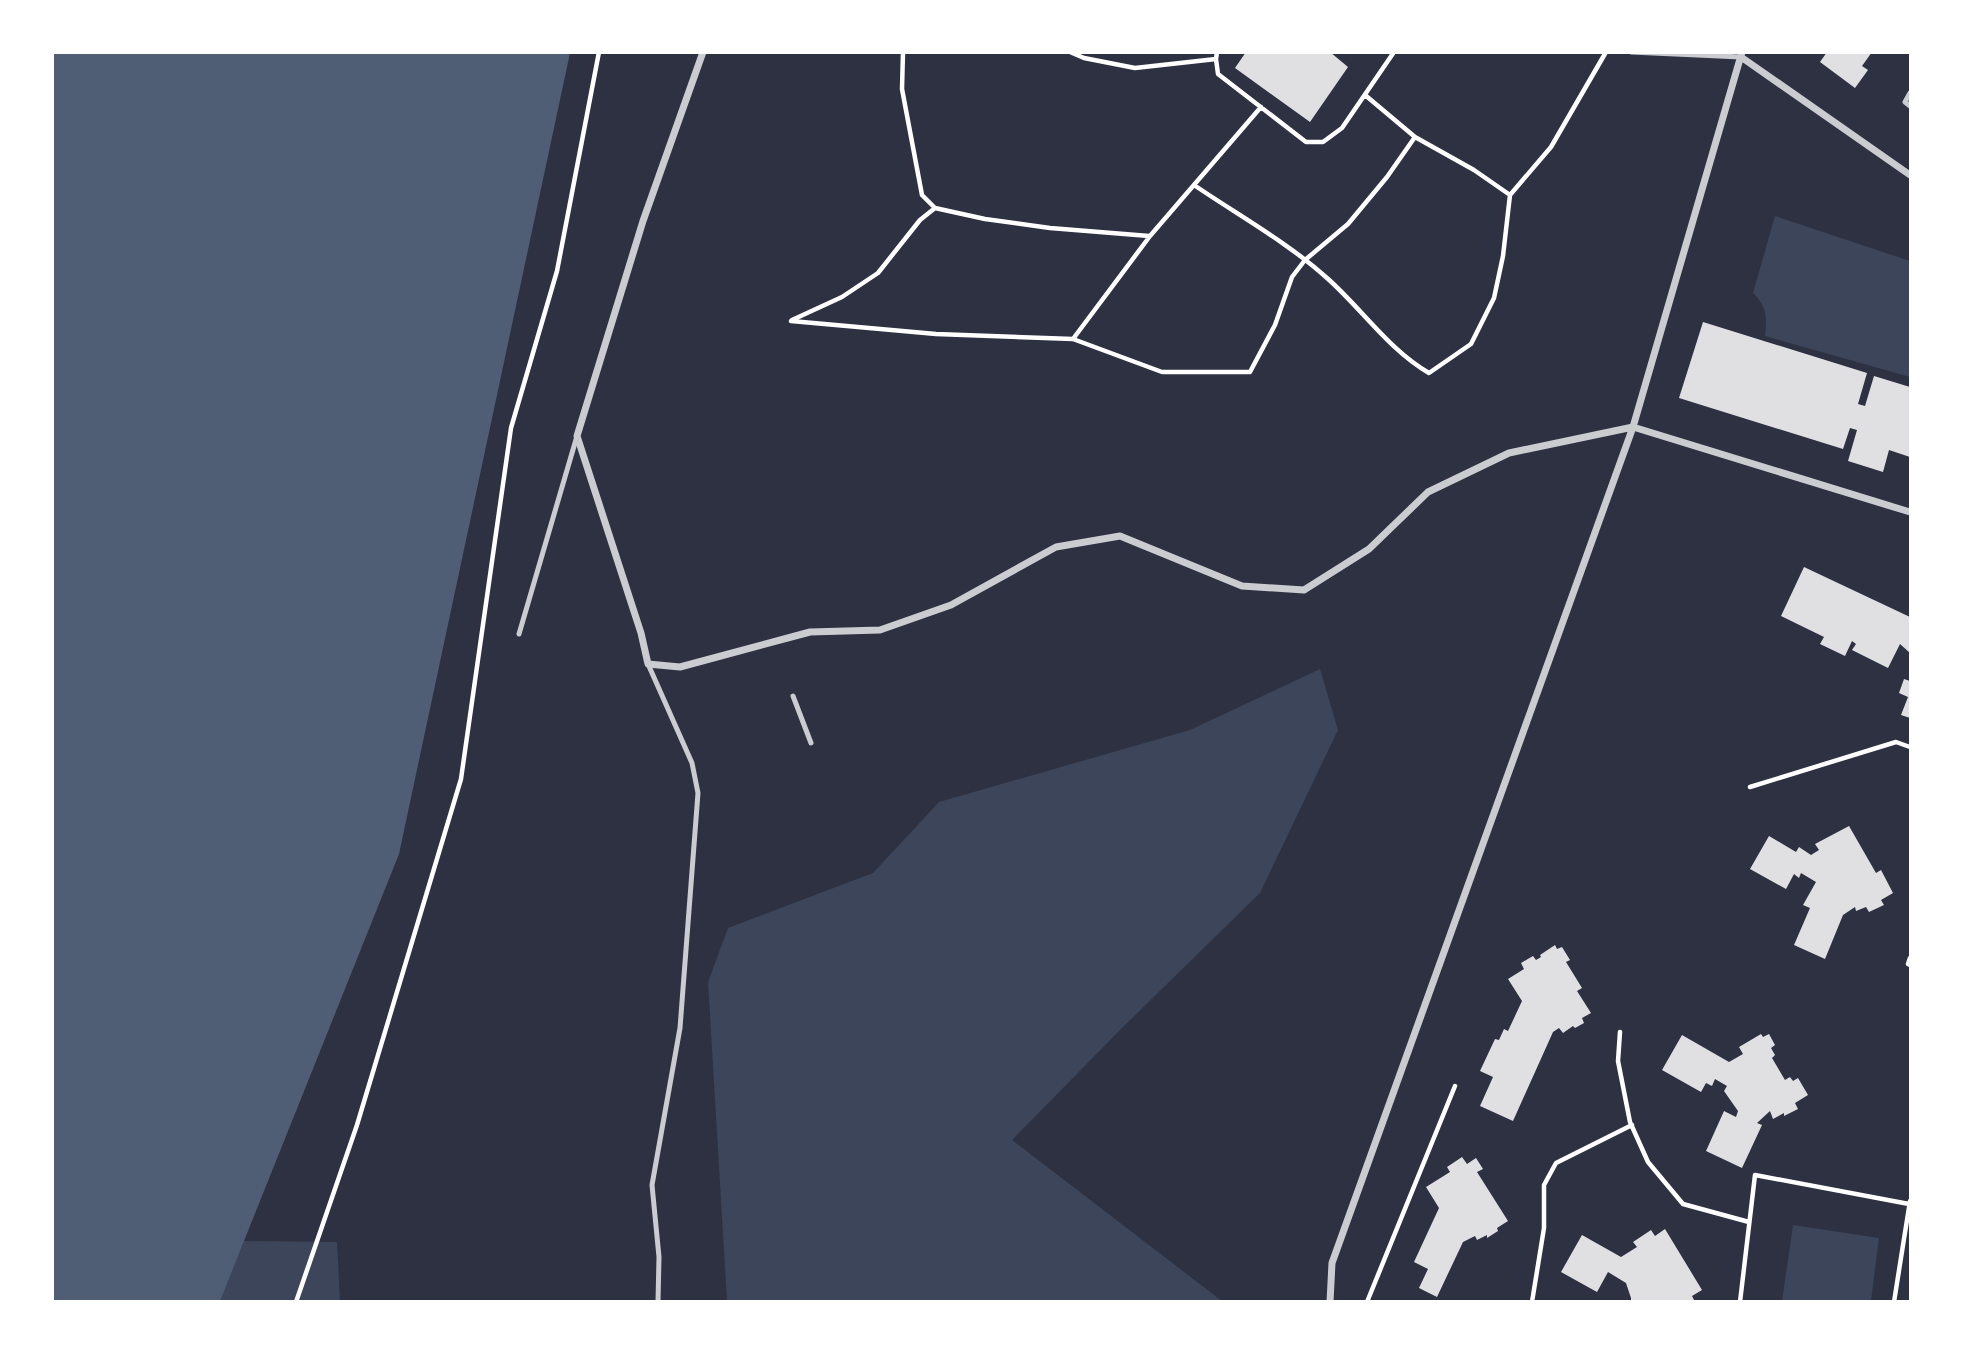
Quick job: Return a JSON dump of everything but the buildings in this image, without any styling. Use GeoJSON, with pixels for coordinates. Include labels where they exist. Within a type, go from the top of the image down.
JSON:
{"type":"FeatureCollection","features":[{"type":"Feature","properties":{"kind":"street"},"geometry":{"type":"LineString","coordinates":[[703,52],[643,221],[577,436],[641,633],[648,664],[680,667],[810,632],[880,630],[951,605],[1056,547],[1120,536],[1242,586],[1304,590],[1369,549],[1428,492],[1509,453],[1633,427],[1910,512]]}},
{"type":"Feature","properties":{"kind":"street"},"geometry":{"type":"LineString","coordinates":[[1330,1301],[1332,1263],[1633,427],[1741,55],[1910,175]]}},
{"type":"Feature","properties":{"kind":"lane"},"geometry":{"type":"LineString","coordinates":[[1631,52],[1741,55]]}},
{"type":"Feature","properties":{"kind":"lane"},"geometry":{"type":"LineString","coordinates":[[1910,93],[1905,102],[1910,106]]}},
{"type":"Feature","properties":{"kind":"lane"},"geometry":{"type":"LineString","coordinates":[[519,634],[577,436]]}},
{"type":"Feature","properties":{"kind":"lane"},"geometry":{"type":"LineString","coordinates":[[648,664],[692,763],[698,793],[680,1028],[652,1185],[659,1257],[658,1301]]}},
{"type":"Feature","properties":{"kind":"lane"},"geometry":{"type":"LineString","coordinates":[[793,696],[811,743]]}},
{"type":"Feature","properties":{"kind":"path"},"geometry":{"type":"LineString","coordinates":[[297,1301],[357,1125],[461,779],[511,428],[557,271],[599,52]]}},
{"type":"Feature","properties":{"kind":"path"},"geometry":{"type":"LineString","coordinates":[[903,52],[902,89],[922,195],[935,208],[985,219],[1051,228],[1150,236]]}},
{"type":"Feature","properties":{"kind":"path"},"geometry":{"type":"LineString","coordinates":[[1070,52],[1083,58],[1135,68],[1217,56],[1218,74],[1306,142],[1323,142],[1342,128],[1394,52]]}},
{"type":"Feature","properties":{"kind":"path"},"geometry":{"type":"LineString","coordinates":[[1194,185],[1306,260],[1411,363],[1429,373],[1471,344],[1494,298],[1503,256],[1510,195],[1551,148],[1606,52]]}},
{"type":"Feature","properties":{"kind":"path"},"geometry":{"type":"LineString","coordinates":[[1365,95],[1415,136],[1474,170],[1510,195]]}},
{"type":"Feature","properties":{"kind":"path"},"geometry":{"type":"LineString","coordinates":[[1073,339],[1150,236],[1261,107]]}},
{"type":"Feature","properties":{"kind":"path"},"geometry":{"type":"LineString","coordinates":[[935,208],[920,220],[878,273],[842,297],[791,321],[936,334],[1073,339],[1163,373],[1250,372],[1275,326],[1292,277],[1306,260],[1348,224],[1388,177],[1415,136]]}},
{"type":"Feature","properties":{"kind":"path"},"geometry":{"type":"LineString","coordinates":[[1750,787],[1896,742],[1910,747]]}},
{"type":"Feature","properties":{"kind":"path"},"geometry":{"type":"LineString","coordinates":[[1910,958],[1910,965]]}},
{"type":"Feature","properties":{"kind":"path"},"geometry":{"type":"LineString","coordinates":[[1620,1032],[1618,1061],[1632,1125],[1648,1161],[1683,1204],[1749,1222]]}},
{"type":"Feature","properties":{"kind":"path"},"geometry":{"type":"LineString","coordinates":[[1367,1301],[1455,1086]]}},
{"type":"Feature","properties":{"kind":"path"},"geometry":{"type":"LineString","coordinates":[[1532,1301],[1544,1228],[1544,1185],[1556,1163],[1632,1125]]}},
{"type":"Feature","properties":{"kind":"path"},"geometry":{"type":"LineString","coordinates":[[1740,1301],[1755,1175],[1910,1202],[1894,1301]]}},
{"type":"Feature","properties":{"kind":"shaded area"},"geometry":{"type":"Polygon","coordinates":[[[52,53],[570,53],[399,854],[220,1301],[53,1301],[52,53]]]}},
{"type":"Feature","properties":{"kind":"shaded area"},"geometry":{"type":"Polygon","coordinates":[[[1775,216],[1910,261],[1910,377],[1765,336],[1765,313],[1753,293],[1775,216]]]}},
{"type":"Feature","properties":{"kind":"shaded area"},"geometry":{"type":"Polygon","coordinates":[[[1320,669],[1338,730],[1260,893],[1012,1140],[1222,1301],[727,1301],[708,982],[728,928],[873,873],[939,802],[1190,730],[1320,669]]]}},
{"type":"Feature","properties":{"kind":"shaded area"},"geometry":{"type":"Polygon","coordinates":[[[1793,1225],[1879,1238],[1871,1301],[1782,1301],[1793,1225]]]}},
{"type":"Feature","properties":{"kind":"shaded area"},"geometry":{"type":"Polygon","coordinates":[[[244,1241],[337,1242],[340,1301],[218,1302],[244,1241]]]}}]}
